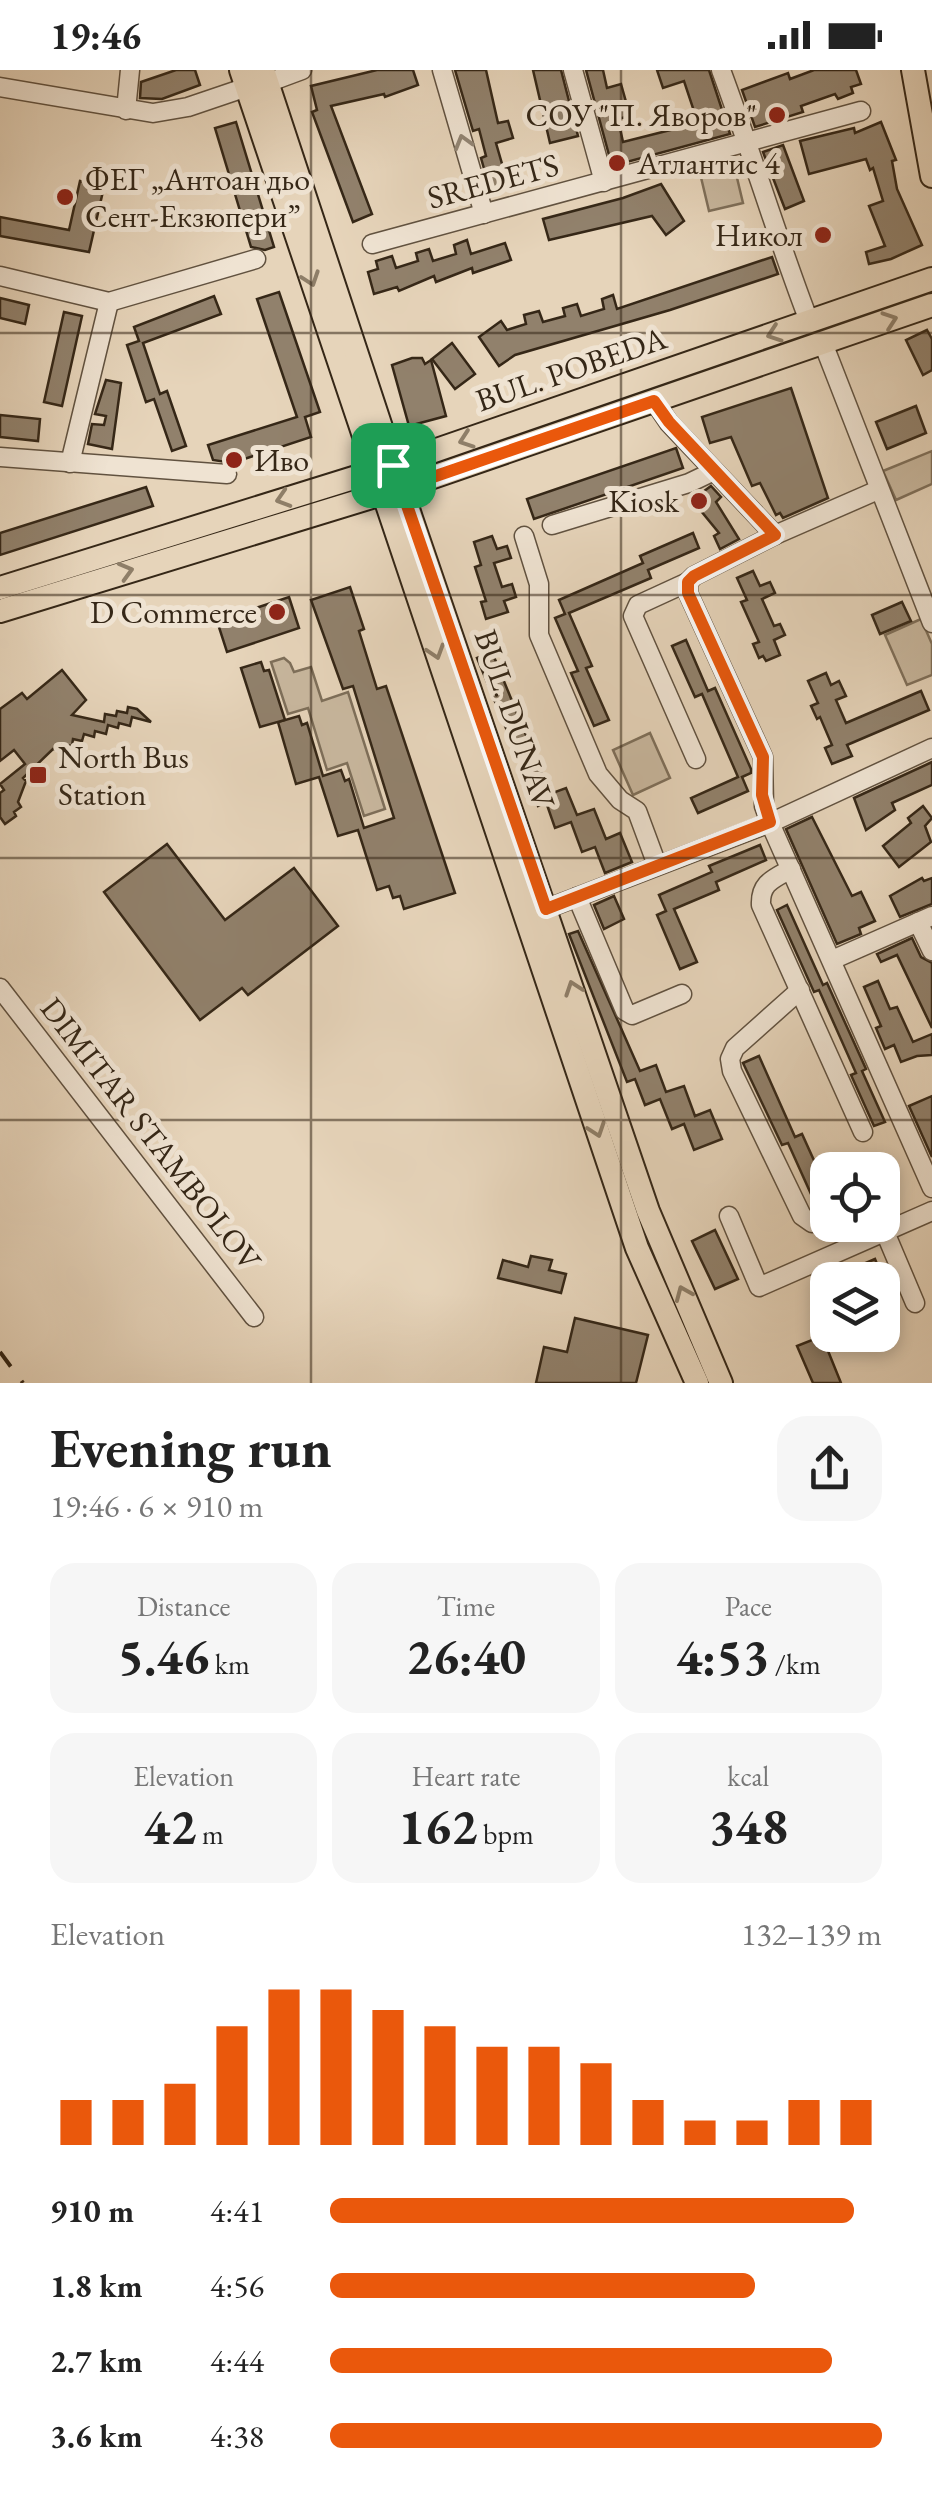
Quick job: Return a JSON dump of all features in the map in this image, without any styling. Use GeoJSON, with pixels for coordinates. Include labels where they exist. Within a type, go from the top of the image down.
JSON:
{"type":"FeatureCollection","features":[{"type":"Feature","properties":{"kind":"main road"},"geometry":{"type":"LineString","coordinates":[[913,70],[932,176]]}},
{"type":"Feature","properties":{"kind":"main road","name":"BUL. DUNAV"},"geometry":{"type":"LineString","coordinates":[[254,78],[637,1248],[697,1383]]}},
{"type":"Feature","properties":{"kind":"main road","name":"BUL. POBEDA"},"geometry":{"type":"LineString","coordinates":[[0,611],[388,479],[932,279]]}},
{"type":"Feature","properties":{"kind":"main road","name":"BUL. POBEDA"},"geometry":{"type":"LineString","coordinates":[[0,588],[654,401],[932,305]]}},
{"type":"Feature","properties":{"kind":"main road","name":"BUL. DUNAV"},"geometry":{"type":"LineString","coordinates":[[388,479],[546,909],[648,1211],[722,1383]]}},
{"type":"Feature","properties":{"kind":"street"},"geometry":{"type":"LineString","coordinates":[[126,110],[130,70]]}},
{"type":"Feature","properties":{"kind":"street"},"geometry":{"type":"LineString","coordinates":[[0,87],[154,113],[254,78],[302,70]]}},
{"type":"Feature","properties":{"kind":"street"},"geometry":{"type":"LineString","coordinates":[[442,70],[484,214]]}},
{"type":"Feature","properties":{"kind":"street"},"geometry":{"type":"LineString","coordinates":[[573,70],[604,182]]}},
{"type":"Feature","properties":{"kind":"street"},"geometry":{"type":"LineString","coordinates":[[721,70],[774,232],[809,322]]}},
{"type":"Feature","properties":{"kind":"street","name":"SREDETS"},"geometry":{"type":"LineString","coordinates":[[372,244],[861,111]]}},
{"type":"Feature","properties":{"kind":"street"},"geometry":{"type":"LineString","coordinates":[[0,276],[109,302],[256,258]]}},
{"type":"Feature","properties":{"kind":"street"},"geometry":{"type":"LineString","coordinates":[[70,463],[109,302]]}},
{"type":"Feature","properties":{"kind":"street"},"geometry":{"type":"LineString","coordinates":[[824,343],[932,623]]}},
{"type":"Feature","properties":{"kind":"street"},"geometry":{"type":"LineString","coordinates":[[654,401],[775,535]]}},
{"type":"Feature","properties":{"kind":"street"},"geometry":{"type":"LineString","coordinates":[[0,457],[227,474]]}},
{"type":"Feature","properties":{"kind":"street"},"geometry":{"type":"LineString","coordinates":[[552,525],[688,483],[714,471]]}},
{"type":"Feature","properties":{"kind":"street"},"geometry":{"type":"LineString","coordinates":[[696,759],[633,616],[638,605],[775,535],[878,490]]}},
{"type":"Feature","properties":{"kind":"street"},"geometry":{"type":"LineString","coordinates":[[524,536],[540,584],[539,634],[598,774],[620,800],[637,811],[658,864]]}},
{"type":"Feature","properties":{"kind":"street"},"geometry":{"type":"LineString","coordinates":[[688,582],[688,593],[763,757],[762,795],[770,822],[932,1188]]}},
{"type":"Feature","properties":{"kind":"street"},"geometry":{"type":"LineString","coordinates":[[546,909],[770,822],[932,748]]}},
{"type":"Feature","properties":{"kind":"street"},"geometry":{"type":"LineString","coordinates":[[790,869],[767,882],[760,892],[761,905],[862,1132]]}},
{"type":"Feature","properties":{"kind":"street"},"geometry":{"type":"LineString","coordinates":[[578,897],[626,1011],[632,1015],[682,994]]}},
{"type":"Feature","properties":{"kind":"street"},"geometry":{"type":"LineString","coordinates":[[832,960],[925,919],[932,951]]}},
{"type":"Feature","properties":{"kind":"street","name":"DIMITAR STAMBOLOV"},"geometry":{"type":"LineString","coordinates":[[0,988],[254,1317]]}},
{"type":"Feature","properties":{"kind":"street"},"geometry":{"type":"LineString","coordinates":[[800,990],[735,1048],[730,1059],[732,1071],[802,1216],[810,1222]]}},
{"type":"Feature","properties":{"kind":"street"},"geometry":{"type":"LineString","coordinates":[[900,1223],[932,1211]]}},
{"type":"Feature","properties":{"kind":"street"},"geometry":{"type":"LineString","coordinates":[[729,1216],[758,1287],[856,1242]]}},
{"type":"Feature","properties":{"kind":"street"},"geometry":{"type":"LineString","coordinates":[[889,1242],[915,1303]]}},
{"type":"Feature","properties":{"kind":"shaded area"},"geometry":{"type":"Polygon","coordinates":[[[733,161],[743,203],[709,211],[699,169],[733,161]]]}},
{"type":"Feature","properties":{"kind":"shaded area"},"geometry":{"type":"Polygon","coordinates":[[[932,451],[932,484],[896,500],[883,471],[932,451]]]}},
{"type":"Feature","properties":{"kind":"shaded area"},"geometry":{"type":"Polygon","coordinates":[[[921,619],[932,644],[932,675],[907,685],[885,635],[921,619]]]}},
{"type":"Feature","properties":{"kind":"shaded area"},"geometry":{"type":"Polygon","coordinates":[[[284,658],[294,672],[311,667],[322,701],[348,692],[385,809],[364,816],[347,763],[327,770],[308,708],[288,714],[271,662],[284,658]]]}},
{"type":"Feature","properties":{"kind":"shaded area"},"geometry":{"type":"Polygon","coordinates":[[[650,733],[670,778],[633,795],[613,750],[650,733]]]}},
{"type":"Feature","properties":{"kind":"building"},"geometry":{"type":"Polygon","coordinates":[[[176,70],[195,70],[200,85],[162,99],[140,98],[141,82],[176,70]]]}},
{"type":"Feature","properties":{"kind":"building"},"geometry":{"type":"Polygon","coordinates":[[[377,70],[413,70],[418,85],[385,97],[384,94],[331,106],[372,214],[353,222],[312,112],[317,110],[311,86],[377,70]]]}},
{"type":"Feature","properties":{"kind":"building"},"geometry":{"type":"Polygon","coordinates":[[[455,70],[486,70],[498,123],[508,121],[513,138],[496,143],[509,188],[491,193],[481,158],[486,156],[479,129],[473,131],[455,70]]]}},
{"type":"Feature","properties":{"kind":"building"},"geometry":{"type":"Polygon","coordinates":[[[533,70],[561,70],[578,136],[550,143],[533,70]]]}},
{"type":"Feature","properties":{"kind":"building"},"geometry":{"type":"Polygon","coordinates":[[[586,70],[603,70],[607,88],[621,84],[630,116],[618,119],[623,142],[698,123],[684,81],[663,88],[657,70],[709,70],[730,134],[612,166],[586,70]]]}},
{"type":"Feature","properties":{"kind":"building","name":"СОУ \"П. Яворов\""},"geometry":{"type":"Polygon","coordinates":[[[814,70],[856,70],[861,84],[851,87],[853,93],[838,99],[835,94],[801,106],[803,112],[755,127],[742,90],[788,73],[790,79],[814,70]]]}},
{"type":"Feature","properties":{"kind":"building"},"geometry":{"type":"Polygon","coordinates":[[[236,122],[274,247],[265,250],[251,247],[215,128],[236,122]]]}},
{"type":"Feature","properties":{"kind":"building"},"geometry":{"type":"Polygon","coordinates":[[[881,122],[896,160],[892,161],[897,189],[922,245],[869,264],[866,252],[885,246],[869,206],[883,201],[873,168],[870,170],[866,159],[809,174],[800,141],[854,128],[855,133],[881,122]]]}},
{"type":"Feature","properties":{"kind":"building"},"geometry":{"type":"Polygon","coordinates":[[[783,145],[804,201],[785,209],[763,152],[783,145]]]}},
{"type":"Feature","properties":{"kind":"building"},"geometry":{"type":"Polygon","coordinates":[[[80,181],[104,187],[89,252],[0,236],[0,217],[69,230],[80,181]]]}},
{"type":"Feature","properties":{"kind":"building"},"geometry":{"type":"Polygon","coordinates":[[[661,184],[684,221],[666,235],[652,216],[549,240],[543,219],[661,184]]]}},
{"type":"Feature","properties":{"kind":"building"},"geometry":{"type":"Polygon","coordinates":[[[467,240],[471,254],[505,243],[511,260],[473,273],[472,268],[436,282],[434,276],[399,291],[397,287],[374,294],[368,272],[378,269],[376,261],[392,256],[396,268],[418,261],[416,253],[429,249],[433,261],[456,254],[454,245],[467,240]]]}},
{"type":"Feature","properties":{"kind":"building"},"geometry":{"type":"Polygon","coordinates":[[[772,257],[778,274],[515,355],[499,366],[479,337],[501,321],[507,330],[526,324],[524,315],[539,311],[543,322],[565,316],[563,308],[577,304],[581,316],[604,309],[602,299],[613,295],[617,309],[772,257]]]}},
{"type":"Feature","properties":{"kind":"building"},"geometry":{"type":"Polygon","coordinates":[[[279,292],[320,412],[305,417],[311,437],[232,463],[213,460],[208,445],[297,417],[257,299],[279,292]]]}},
{"type":"Feature","properties":{"kind":"building"},"geometry":{"type":"Polygon","coordinates":[[[214,296],[221,314],[143,343],[160,394],[167,391],[186,446],[172,451],[154,399],[146,402],[127,345],[139,341],[134,327],[214,296]]]}},
{"type":"Feature","properties":{"kind":"building"},"geometry":{"type":"Polygon","coordinates":[[[0,298],[29,305],[25,324],[0,318],[0,298]]]}},
{"type":"Feature","properties":{"kind":"building"},"geometry":{"type":"Polygon","coordinates":[[[64,312],[82,316],[62,406],[44,402],[64,312]]]}},
{"type":"Feature","properties":{"kind":"building"},"geometry":{"type":"Polygon","coordinates":[[[927,330],[932,339],[932,370],[923,375],[906,340],[927,330]]]}},
{"type":"Feature","properties":{"kind":"building"},"geometry":{"type":"Polygon","coordinates":[[[452,343],[475,374],[455,389],[432,359],[452,343]]]}},
{"type":"Feature","properties":{"kind":"building"},"geometry":{"type":"Polygon","coordinates":[[[422,358],[425,364],[431,360],[446,416],[409,426],[392,365],[422,358]]]}},
{"type":"Feature","properties":{"kind":"building"},"geometry":{"type":"Polygon","coordinates":[[[106,380],[121,383],[112,449],[88,444],[92,424],[104,425],[106,416],[95,414],[106,380]]]}},
{"type":"Feature","properties":{"kind":"building"},"geometry":{"type":"Polygon","coordinates":[[[791,388],[828,498],[783,518],[780,513],[776,515],[760,483],[752,486],[731,437],[710,443],[702,417],[791,388]]]}},
{"type":"Feature","properties":{"kind":"building"},"geometry":{"type":"Polygon","coordinates":[[[916,406],[926,433],[887,449],[876,422],[916,406]]]}},
{"type":"Feature","properties":{"kind":"building"},"geometry":{"type":"Polygon","coordinates":[[[0,415],[40,419],[38,441],[0,437],[0,415]]]}},
{"type":"Feature","properties":{"kind":"building"},"geometry":{"type":"Polygon","coordinates":[[[676,448],[683,468],[534,519],[527,499],[676,448]]]}},
{"type":"Feature","properties":{"kind":"building"},"geometry":{"type":"Polygon","coordinates":[[[711,486],[721,497],[716,502],[739,539],[720,549],[714,536],[719,533],[692,500],[711,486]]]}},
{"type":"Feature","properties":{"kind":"building"},"geometry":{"type":"Polygon","coordinates":[[[146,487],[153,506],[0,555],[0,533],[146,487]]]}},
{"type":"Feature","properties":{"kind":"building"},"geometry":{"type":"Polygon","coordinates":[[[693,533],[699,548],[648,570],[651,578],[569,613],[592,666],[586,668],[609,720],[594,726],[571,673],[578,671],[555,618],[565,614],[559,600],[643,563],[640,556],[693,533]]]}},
{"type":"Feature","properties":{"kind":"building"},"geometry":{"type":"Polygon","coordinates":[[[492,536],[497,549],[507,546],[511,558],[494,563],[502,587],[512,584],[516,597],[504,601],[508,612],[486,619],[481,602],[486,601],[475,567],[481,565],[474,542],[492,536]]]}},
{"type":"Feature","properties":{"kind":"building"},"geometry":{"type":"Polygon","coordinates":[[[753,571],[760,586],[770,582],[775,593],[762,599],[774,626],[780,624],[785,635],[774,640],[780,655],[766,661],[763,656],[759,658],[753,644],[759,642],[741,602],[747,600],[737,578],[753,571]]]}},
{"type":"Feature","properties":{"kind":"building"},"geometry":{"type":"Polygon","coordinates":[[[350,587],[377,689],[386,686],[455,893],[404,909],[400,896],[393,898],[389,886],[377,890],[358,830],[338,836],[319,777],[296,784],[278,722],[299,716],[302,725],[307,723],[323,776],[341,770],[345,781],[349,779],[364,828],[394,818],[353,686],[343,689],[311,600],[350,587]]]}},
{"type":"Feature","properties":{"kind":"building"},"geometry":{"type":"Polygon","coordinates":[[[289,597],[299,628],[227,652],[217,621],[289,597]]]}},
{"type":"Feature","properties":{"kind":"building"},"geometry":{"type":"Polygon","coordinates":[[[902,602],[911,621],[880,634],[872,615],[902,602]]]}},
{"type":"Feature","properties":{"kind":"building"},"geometry":{"type":"Polygon","coordinates":[[[686,640],[708,691],[715,688],[751,769],[742,777],[748,791],[698,813],[691,798],[738,777],[702,694],[695,697],[672,646],[686,640]]]}},
{"type":"Feature","properties":{"kind":"building"},"geometry":{"type":"Polygon","coordinates":[[[492,652],[550,794],[566,788],[577,815],[594,809],[606,839],[620,833],[632,862],[605,873],[595,847],[582,852],[571,822],[555,828],[546,802],[538,806],[477,658],[492,652]]]}},
{"type":"Feature","properties":{"kind":"building"},"geometry":{"type":"Polygon","coordinates":[[[261,662],[264,671],[269,670],[285,720],[260,727],[241,668],[261,662]]]}},
{"type":"Feature","properties":{"kind":"building"},"geometry":{"type":"Polygon","coordinates":[[[62,670],[86,700],[72,715],[104,722],[105,714],[127,713],[128,707],[137,709],[151,722],[132,717],[130,726],[108,725],[106,734],[84,734],[82,741],[73,739],[72,746],[62,744],[61,751],[53,749],[23,778],[26,781],[18,802],[21,807],[5,824],[0,817],[0,793],[4,790],[0,784],[25,764],[14,750],[0,761],[0,709],[22,693],[27,699],[62,670]]]}},
{"type":"Feature","properties":{"kind":"building"},"geometry":{"type":"Polygon","coordinates":[[[826,673],[831,685],[839,681],[846,696],[836,700],[846,723],[921,691],[929,710],[847,745],[852,756],[832,764],[825,748],[832,745],[811,706],[818,703],[808,681],[826,673]]]}},
{"type":"Feature","properties":{"kind":"building"},"geometry":{"type":"Polygon","coordinates":[[[932,762],[932,785],[892,803],[895,810],[866,830],[854,798],[932,762]]]}},
{"type":"Feature","properties":{"kind":"building"},"geometry":{"type":"Polygon","coordinates":[[[923,806],[932,818],[925,826],[931,842],[899,867],[883,846],[911,823],[908,818],[923,806]]]}},
{"type":"Feature","properties":{"kind":"building"},"geometry":{"type":"Polygon","coordinates":[[[812,817],[852,896],[861,892],[875,921],[859,928],[861,934],[837,944],[786,829],[812,817]]]}},
{"type":"Feature","properties":{"kind":"building"},"geometry":{"type":"Polygon","coordinates":[[[167,844],[225,920],[294,868],[338,926],[248,995],[242,988],[200,1020],[104,892],[167,844]]]}},
{"type":"Feature","properties":{"kind":"building"},"geometry":{"type":"Polygon","coordinates":[[[760,845],[766,860],[716,882],[719,890],[674,909],[697,962],[680,969],[657,915],[666,911],[659,895],[712,872],[709,866],[760,845]]]}},
{"type":"Feature","properties":{"kind":"building"},"geometry":{"type":"Polygon","coordinates":[[[922,878],[932,878],[932,904],[900,917],[890,896],[922,878]]]}},
{"type":"Feature","properties":{"kind":"building"},"geometry":{"type":"Polygon","coordinates":[[[614,896],[624,919],[604,929],[594,905],[614,896]]]}},
{"type":"Feature","properties":{"kind":"building"},"geometry":{"type":"Polygon","coordinates":[[[787,905],[866,1069],[862,1071],[885,1122],[874,1126],[851,1075],[856,1073],[819,990],[814,992],[777,910],[787,905]]]}},
{"type":"Feature","properties":{"kind":"building"},"geometry":{"type":"Polygon","coordinates":[[[578,931],[640,1071],[656,1065],[666,1092],[684,1086],[695,1116],[710,1110],[722,1139],[694,1150],[684,1124],[672,1129],[660,1099],[645,1105],[635,1079],[627,1082],[569,934],[578,931]]]}},
{"type":"Feature","properties":{"kind":"building"},"geometry":{"type":"Polygon","coordinates":[[[912,938],[921,957],[932,963],[932,1028],[897,955],[881,962],[877,954],[912,938]]]}},
{"type":"Feature","properties":{"kind":"building"},"geometry":{"type":"Polygon","coordinates":[[[878,981],[890,1009],[897,1007],[913,1042],[932,1034],[932,1055],[901,1062],[894,1045],[885,1049],[876,1028],[881,1026],[864,987],[878,981]]]}},
{"type":"Feature","properties":{"kind":"building"},"geometry":{"type":"Polygon","coordinates":[[[759,1056],[795,1137],[802,1134],[810,1152],[810,1192],[788,1143],[782,1145],[743,1063],[759,1056]]]}},
{"type":"Feature","properties":{"kind":"building"},"geometry":{"type":"Polygon","coordinates":[[[932,1096],[932,1157],[909,1106],[932,1096]]]}},
{"type":"Feature","properties":{"kind":"building"},"geometry":{"type":"Polygon","coordinates":[[[715,1230],[738,1279],[715,1289],[692,1241],[715,1230]]]}},
{"type":"Feature","properties":{"kind":"building"},"geometry":{"type":"Polygon","coordinates":[[[531,1256],[552,1260],[549,1270],[566,1274],[561,1293],[498,1278],[503,1260],[528,1267],[531,1256]]]}},
{"type":"Feature","properties":{"kind":"building"},"geometry":{"type":"Polygon","coordinates":[[[575,1318],[648,1335],[636,1383],[536,1383],[544,1347],[567,1352],[575,1318]]]}},
{"type":"Feature","properties":{"kind":"building"},"geometry":{"type":"Polygon","coordinates":[[[810,1341],[810,1352],[828,1352],[841,1383],[813,1383],[797,1346],[810,1341]]]}},
{"type":"Feature","properties":{"kind":"railway"},"geometry":{"type":"LineString","coordinates":[[0,1352],[23,1383]]}},
{"type":"Feature","properties":{"kind":"place","name":"СОУ \"П. Яворов\""},"geometry":{"type":"Point","coordinates":[777,115]}},
{"type":"Feature","properties":{"kind":"place","name":"Атлантис 4"},"geometry":{"type":"Point","coordinates":[617,163]}},
{"type":"Feature","properties":{"kind":"place","name":"ФЕГ „Антоан дьо Сент-Екзюпери”"},"geometry":{"type":"Point","coordinates":[65,197]}},
{"type":"Feature","properties":{"kind":"place","name":"Никол"},"geometry":{"type":"Point","coordinates":[823,235]}},
{"type":"Feature","properties":{"kind":"place","name":"Иво"},"geometry":{"type":"Point","coordinates":[234,460]}},
{"type":"Feature","properties":{"kind":"place","name":"Kiosk"},"geometry":{"type":"Point","coordinates":[699,501]}},
{"type":"Feature","properties":{"kind":"place","name":"D Commerce"},"geometry":{"type":"Point","coordinates":[277,612]}},
{"type":"Feature","properties":{"kind":"place","name":"North Bus Station"},"geometry":{"type":"Point","coordinates":[38,775]}},
{"type":"Feature","properties":{"kind":"route"},"geometry":{"type":"LineString","coordinates":[[393,465],[376,471],[384,493],[401,488],[546,909],[770,822],[762,795],[763,757],[688,593],[688,582],[775,535],[654,401],[401,488],[393,465]]}}]}
